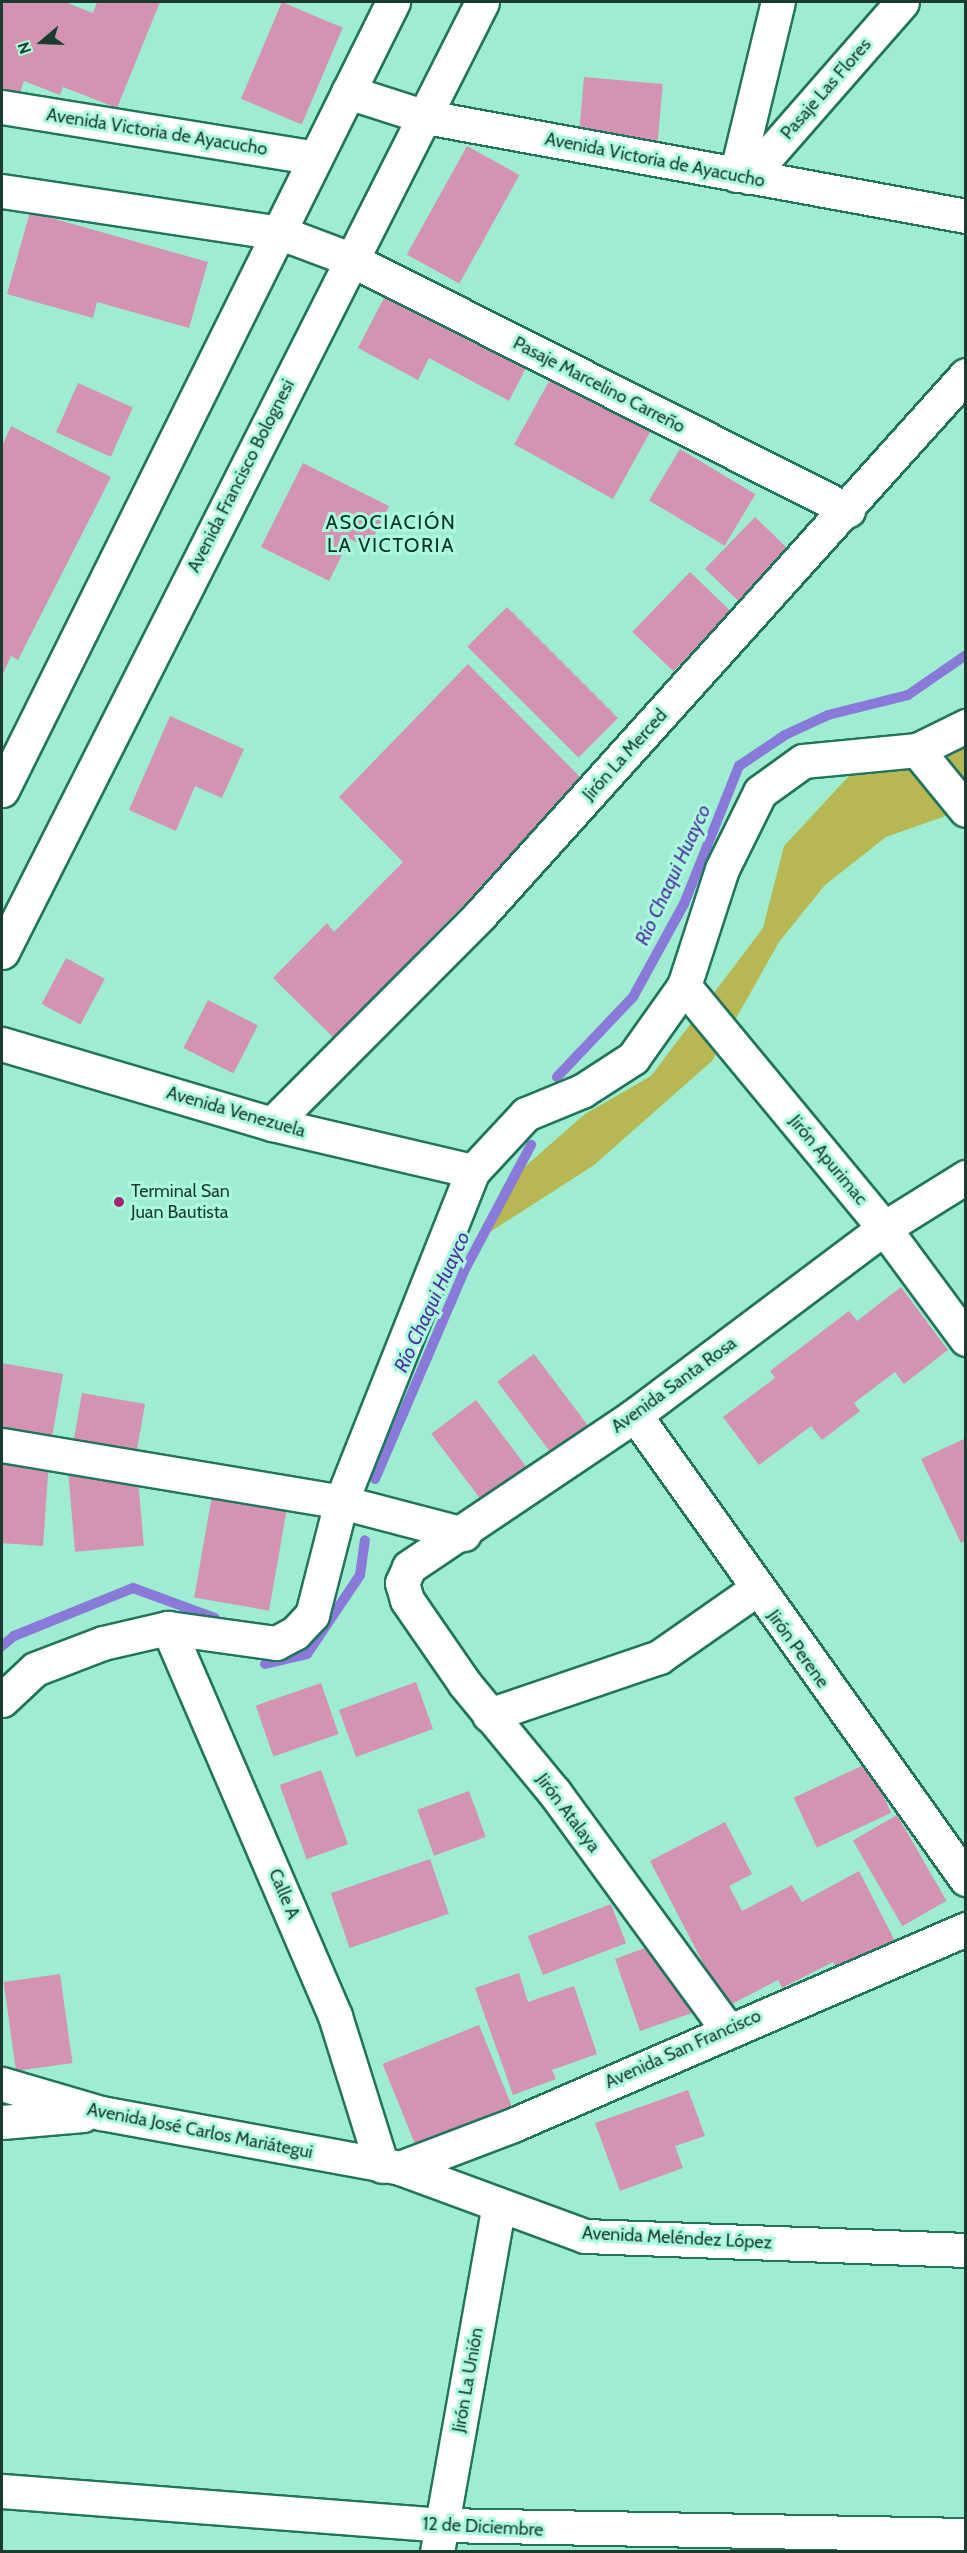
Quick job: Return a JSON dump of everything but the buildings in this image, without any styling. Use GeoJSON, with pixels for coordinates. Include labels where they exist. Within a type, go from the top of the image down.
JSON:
{"type":"FeatureCollection","features":[{"type":"Feature","properties":{"kind":"street"},"geometry":{"type":"LineString","coordinates":[[2,790],[281,233],[312,158],[393,2]]}},
{"type":"Feature","properties":{"kind":"street","name":"Avenida Francisco Bolognesi"},"geometry":{"type":"LineString","coordinates":[[2,952],[350,260],[426,117],[482,2]]}},
{"type":"Feature","properties":{"kind":"street"},"geometry":{"type":"LineString","coordinates":[[742,176],[778,2]]}},
{"type":"Feature","properties":{"kind":"street","name":"Pasaje Las Flores"},"geometry":{"type":"LineString","coordinates":[[742,176],[902,2]]}},
{"type":"Feature","properties":{"kind":"street","name":"Avenida Victoria de Ayacucho"},"geometry":{"type":"LineString","coordinates":[[348,92],[426,117],[966,216]]}},
{"type":"Feature","properties":{"kind":"street","name":"Avenida Victoria de Ayacucho"},"geometry":{"type":"LineString","coordinates":[[2,107],[312,158]]}},
{"type":"Feature","properties":{"kind":"street"},"geometry":{"type":"LineString","coordinates":[[2,191],[281,233]]}},
{"type":"Feature","properties":{"kind":"street","name":"Pasaje Marcelino Carreño"},"geometry":{"type":"LineString","coordinates":[[281,233],[350,260],[848,510]]}},
{"type":"Feature","properties":{"kind":"street","name":"Jirón La Merced"},"geometry":{"type":"LineString","coordinates":[[272,1124],[481,914],[848,510],[966,375]]}},
{"type":"Feature","properties":{"kind":"street"},"geometry":{"type":"LineString","coordinates":[[2,1700],[35,1669],[103,1643],[168,1628],[276,1643],[295,1633],[312,1615],[341,1502],[473,1171],[526,1114],[582,1091],[633,1058],[684,986],[722,869],[760,792],[803,761],[917,750],[966,726]]}},
{"type":"Feature","properties":{"kind":"street"},"geometry":{"type":"LineString","coordinates":[[917,750],[966,810]]}},
{"type":"Feature","properties":{"kind":"street","name":"Jirón Apurimac"},"geometry":{"type":"LineString","coordinates":[[684,986],[884,1228],[966,1340]]}},
{"type":"Feature","properties":{"kind":"street","name":"Avenida Venezuela"},"geometry":{"type":"LineString","coordinates":[[2,1044],[272,1124],[473,1171]]}},
{"type":"Feature","properties":{"kind":"street","name":"Avenida Santa Rosa"},"geometry":{"type":"LineString","coordinates":[[406,1600],[402,1583],[409,1567],[464,1534],[635,1415],[884,1228],[966,1177]]}},
{"type":"Feature","properties":{"kind":"street","name":"Jirón Perene"},"geometry":{"type":"LineString","coordinates":[[635,1415],[754,1590],[966,1880]]}},
{"type":"Feature","properties":{"kind":"street"},"geometry":{"type":"LineString","coordinates":[[2,1445],[341,1502],[464,1534]]}},
{"type":"Feature","properties":{"kind":"street"},"geometry":{"type":"LineString","coordinates":[[489,1715],[659,1657],[754,1590]]}},
{"type":"Feature","properties":{"kind":"street","name":"Jirón Atalaya"},"geometry":{"type":"LineString","coordinates":[[406,1600],[489,1715],[554,1792],[727,2029]]}},
{"type":"Feature","properties":{"kind":"street","name":"Calle A"},"geometry":{"type":"LineString","coordinates":[[168,1628],[335,2016],[391,2167]]}},
{"type":"Feature","properties":{"kind":"street","name":"Avenida San Francisco"},"geometry":{"type":"LineString","coordinates":[[391,2167],[513,2125],[727,2029],[966,1929]]}},
{"type":"Feature","properties":{"kind":"street","name":"Avenida José Carlos Mariátegui"},"geometry":{"type":"LineString","coordinates":[[2,2084],[101,2113],[391,2167]]}},
{"type":"Feature","properties":{"kind":"street"},"geometry":{"type":"LineString","coordinates":[[2,2122],[101,2113]]}},
{"type":"Feature","properties":{"kind":"street","name":"Avenida Meléndez López"},"geometry":{"type":"LineString","coordinates":[[391,2167],[498,2208],[585,2236],[966,2250]]}},
{"type":"Feature","properties":{"kind":"street","name":"Jirón La Unión"},"geometry":{"type":"LineString","coordinates":[[440,2538],[498,2208]]}},
{"type":"Feature","properties":{"kind":"street","name":"12 de Diciembre"},"geometry":{"type":"LineString","coordinates":[[2,2491],[440,2538],[599,2542],[966,2535]]}},
{"type":"Feature","properties":{"kind":"shaded area"},"geometry":{"type":"Polygon","coordinates":[[[965,710],[965,809],[886,837],[825,885],[779,942],[712,1061],[594,1165],[490,1232],[503,1186],[585,1114],[651,1076],[763,928],[784,846],[849,776],[965,710]]]}},
{"type":"Feature","properties":{"kind":"waterway","name":"Río Chaqui Huayco"},"geometry":{"type":"LineString","coordinates":[[557,1077],[633,997],[684,904],[739,766],[785,735],[828,715],[908,695],[966,655]]}},
{"type":"Feature","properties":{"kind":"waterway","name":"Río Chaqui Huayco"},"geometry":{"type":"LineString","coordinates":[[375,1479],[464,1271],[531,1145]]}},
{"type":"Feature","properties":{"kind":"waterway","name":"Río Chaqui Huayco"},"geometry":{"type":"LineString","coordinates":[[265,1664],[307,1654],[360,1575],[365,1540]]}},
{"type":"Feature","properties":{"kind":"waterway","name":"Río Chaqui Huayco"},"geometry":{"type":"LineString","coordinates":[[2,1646],[14,1636],[133,1588],[215,1618]]}},
{"type":"Feature","properties":{"kind":"place","name":"Terminal San Juan Bautista"},"geometry":{"type":"Point","coordinates":[119,1202]}},
{"type":"Feature","properties":{"kind":"district","name":"ASOCIACIÓN LA VICTORIA"},"geometry":{"type":"Point","coordinates":[391,534]}}]}
